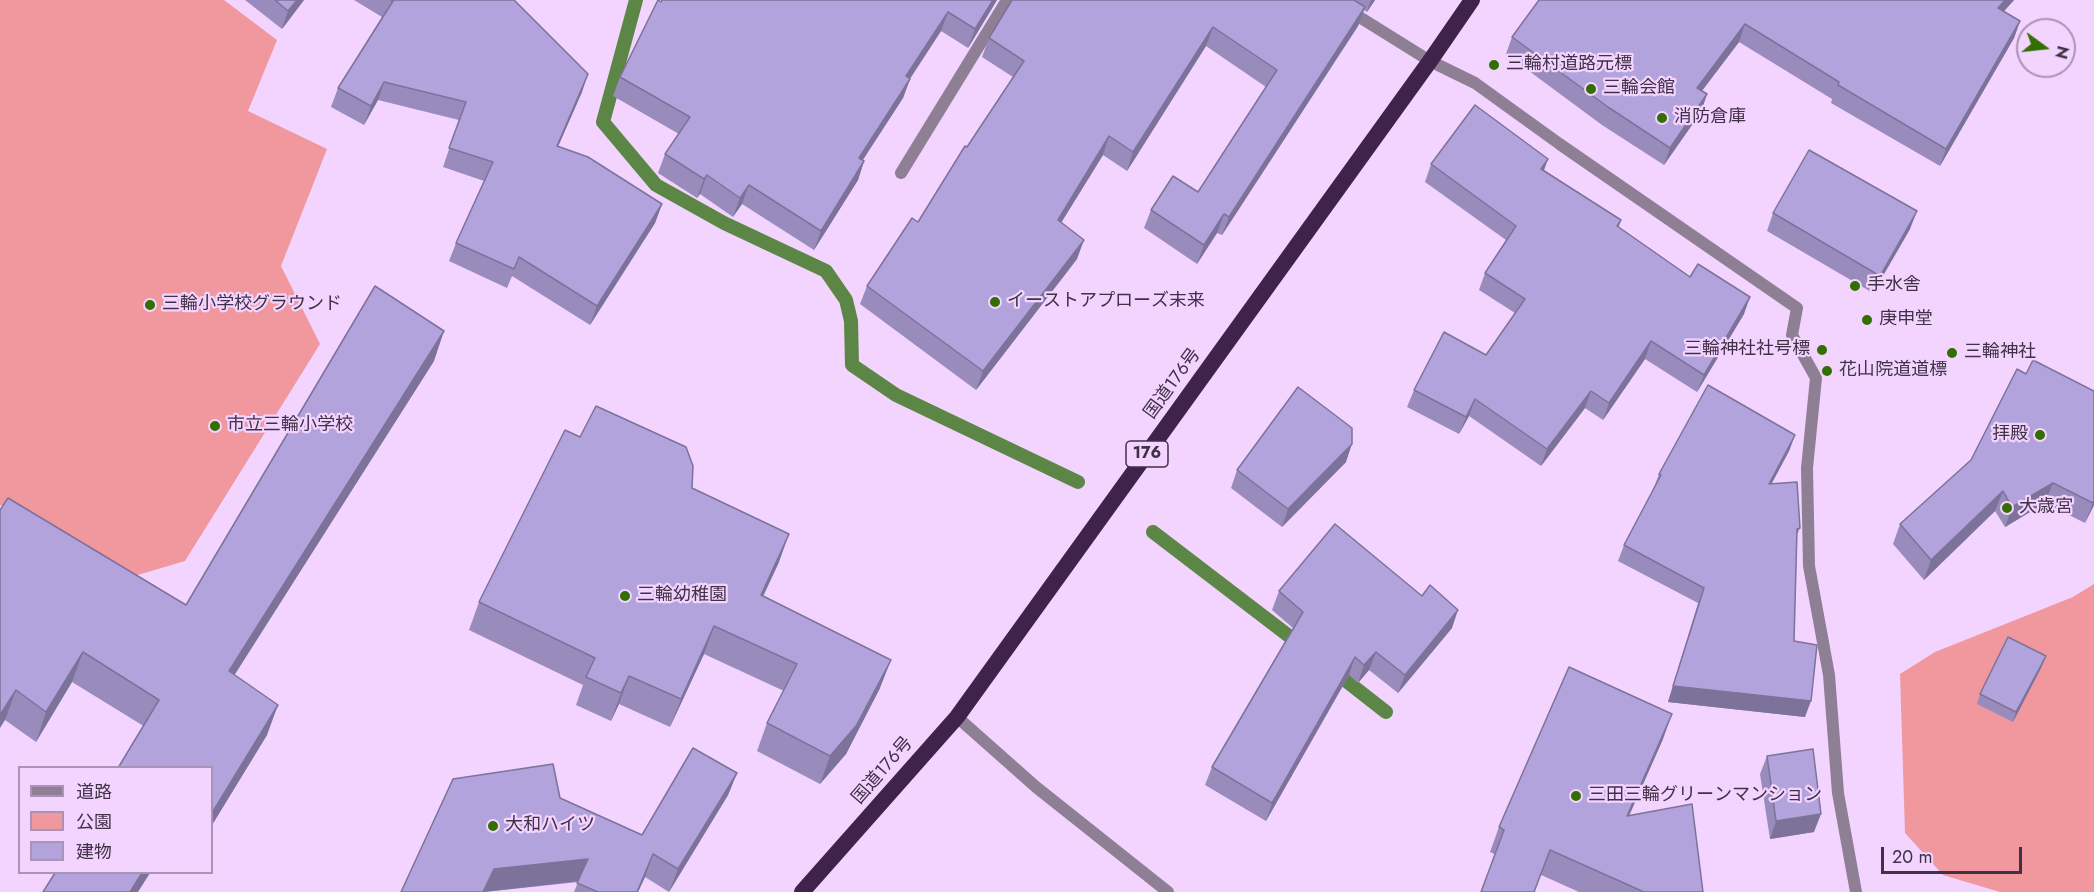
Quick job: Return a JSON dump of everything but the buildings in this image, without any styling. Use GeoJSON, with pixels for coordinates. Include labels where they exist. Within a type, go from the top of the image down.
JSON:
{"type":"FeatureCollection","features":[{"type":"Feature","properties":{"kind":"highway","name":"国道176号"},"geometry":{"type":"LineString","coordinates":[[802,892],[957,717],[1472,0]]}},
{"type":"Feature","properties":{"kind":"street"},"geometry":{"type":"LineString","coordinates":[[901,173],[1007,0]]}},
{"type":"Feature","properties":{"kind":"street"},"geometry":{"type":"LineString","coordinates":[[1332,0],[1430,61],[1475,83],[1797,308],[1792,335],[1816,378],[1807,468],[1809,566],[1829,675],[1838,793],[1856,892]]}},
{"type":"Feature","properties":{"kind":"street"},"geometry":{"type":"LineString","coordinates":[[957,717],[1036,787],[1168,892]]}},
{"type":"Feature","properties":{"kind":"green space","name":"三輪小学校グラウンド"},"geometry":{"type":"Polygon","coordinates":[[[0,0],[224,0],[277,40],[248,111],[327,149],[281,266],[320,344],[185,561],[124,579],[0,505],[0,0]]]}},
{"type":"Feature","properties":{"kind":"green space"},"geometry":{"type":"Polygon","coordinates":[[[2094,584],[2094,892],[2000,892],[1943,875],[1905,833],[1900,674],[1935,652],[2073,597],[2094,584]]]}},
{"type":"Feature","properties":{"kind":"waterway"},"geometry":{"type":"LineString","coordinates":[[636,0],[603,122],[656,185],[724,223],[826,271],[846,300],[851,321],[852,365],[896,395],[1078,482]]}},
{"type":"Feature","properties":{"kind":"waterway"},"geometry":{"type":"LineString","coordinates":[[1153,532],[1302,646]]}},
{"type":"Feature","properties":{"kind":"waterway"},"geometry":{"type":"LineString","coordinates":[[1331,669],[1386,712]]}},
{"type":"Feature","properties":{"kind":"place","name":"三輪村道路元標"},"geometry":{"type":"Point","coordinates":[1494,65]}},
{"type":"Feature","properties":{"kind":"place","name":"三輪会館"},"geometry":{"type":"Point","coordinates":[1591,89]}},
{"type":"Feature","properties":{"kind":"place","name":"消防倉庫"},"geometry":{"type":"Point","coordinates":[1662,118]}},
{"type":"Feature","properties":{"kind":"place","name":"手水舎"},"geometry":{"type":"Point","coordinates":[1855,286]}},
{"type":"Feature","properties":{"kind":"place","name":"イーストアプローズ末来"},"geometry":{"type":"Point","coordinates":[995,302]}},
{"type":"Feature","properties":{"kind":"place","name":"三輪小学校グラウンド"},"geometry":{"type":"Point","coordinates":[150,305]}},
{"type":"Feature","properties":{"kind":"place","name":"庚申堂"},"geometry":{"type":"Point","coordinates":[1867,320]}},
{"type":"Feature","properties":{"kind":"place","name":"三輪神社社号標"},"geometry":{"type":"Point","coordinates":[1822,350]}},
{"type":"Feature","properties":{"kind":"place","name":"三輪神社"},"geometry":{"type":"Point","coordinates":[1952,353]}},
{"type":"Feature","properties":{"kind":"place","name":"花山院道道標"},"geometry":{"type":"Point","coordinates":[1827,371]}},
{"type":"Feature","properties":{"kind":"place","name":"市立三輪小学校"},"geometry":{"type":"Point","coordinates":[215,426]}},
{"type":"Feature","properties":{"kind":"place","name":"拝殿"},"geometry":{"type":"Point","coordinates":[2040,435]}},
{"type":"Feature","properties":{"kind":"place","name":"大歳宮"},"geometry":{"type":"Point","coordinates":[2007,508]}},
{"type":"Feature","properties":{"kind":"place","name":"三輪幼稚園"},"geometry":{"type":"Point","coordinates":[625,596]}},
{"type":"Feature","properties":{"kind":"place","name":"三田三輪グリーンマンション"},"geometry":{"type":"Point","coordinates":[1576,796]}},
{"type":"Feature","properties":{"kind":"place","name":"大和ハイツ"},"geometry":{"type":"Point","coordinates":[493,826]}}]}
